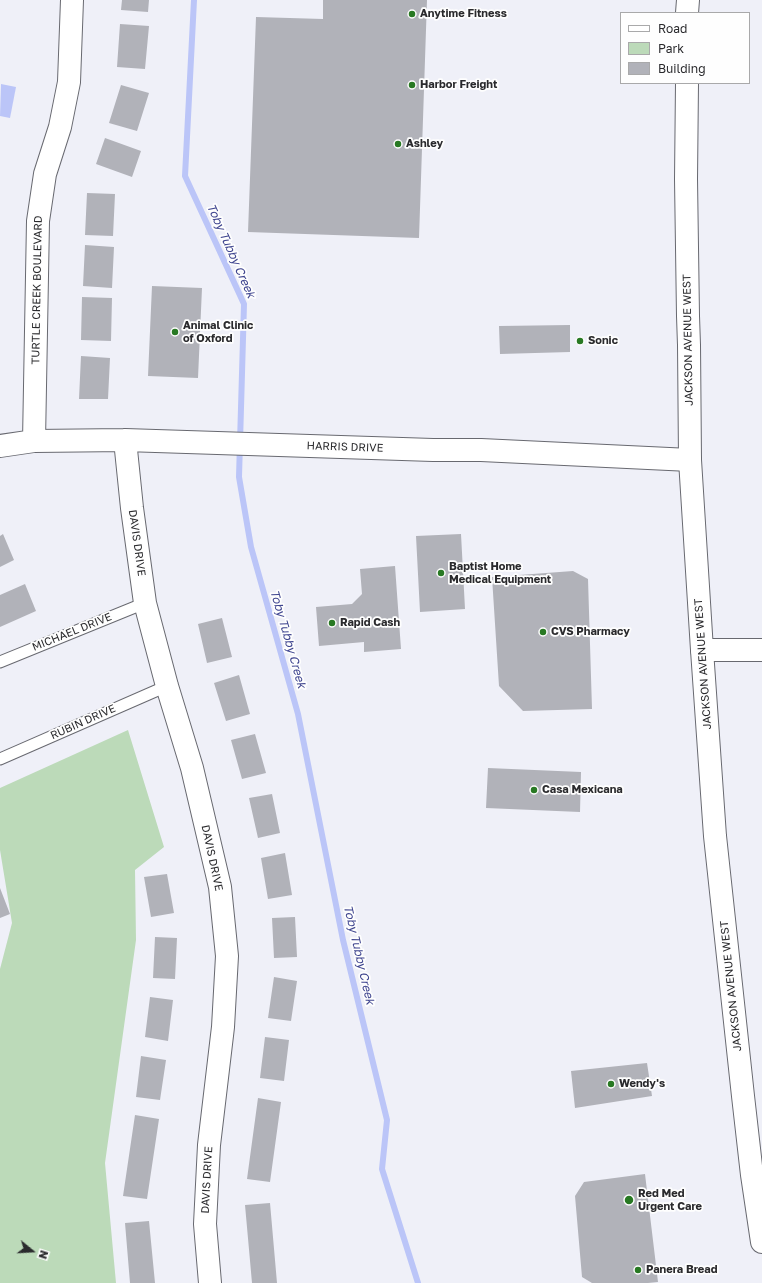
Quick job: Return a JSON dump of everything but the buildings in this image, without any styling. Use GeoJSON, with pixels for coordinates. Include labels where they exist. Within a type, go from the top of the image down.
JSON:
{"type":"FeatureCollection","features":[{"type":"Feature","properties":{"kind":"street","name":"TURTLE CREEK BOULEVARD"},"geometry":{"type":"LineString","coordinates":[[34,441],[38,221],[45,174],[60,127],[69,82],[72,0]]}},
{"type":"Feature","properties":{"kind":"street"},"geometry":{"type":"LineString","coordinates":[[687,12],[688,0]]}},
{"type":"Feature","properties":{"kind":"street","name":"JACKSON AVENUE WEST"},"geometry":{"type":"LineString","coordinates":[[687,84],[686,179],[690,460],[702,650],[716,836],[725,928],[751,1161],[762,1242]]}},
{"type":"Feature","properties":{"kind":"street","name":"HARRIS DRIVE"},"geometry":{"type":"LineString","coordinates":[[0,446],[34,441],[125,440],[254,445],[481,450],[690,460]]}},
{"type":"Feature","properties":{"kind":"street","name":"DAVIS DRIVE"},"geometry":{"type":"LineString","coordinates":[[125,440],[144,603],[192,768],[220,887],[227,956],[223,1027],[208,1153],[205,1224],[210,1283]]}},
{"type":"Feature","properties":{"kind":"street"},"geometry":{"type":"LineString","coordinates":[[702,650],[762,650]]}},
{"type":"Feature","properties":{"kind":"lane","name":"MICHAEL DRIVE"},"geometry":{"type":"LineString","coordinates":[[0,662],[144,603]]}},
{"type":"Feature","properties":{"kind":"lane","name":"RUBIN DRIVE"},"geometry":{"type":"LineString","coordinates":[[0,759],[167,686]]}},
{"type":"Feature","properties":{"kind":"green space"},"geometry":{"type":"Polygon","coordinates":[[[128,730],[164,847],[135,870],[136,940],[105,1163],[116,1283],[0,1283],[0,969],[12,923],[0,850],[0,788],[128,730]]]}},
{"type":"Feature","properties":{"kind":"water"},"geometry":{"type":"Polygon","coordinates":[[[1,84],[16,87],[10,118],[0,116],[1,84]]]}},
{"type":"Feature","properties":{"kind":"waterway","name":"Toby Tubby Creek"},"geometry":{"type":"LineString","coordinates":[[194,0],[185,176],[244,304],[239,477],[251,547],[298,714],[343,940],[387,1120],[382,1169],[418,1283]]}},
{"type":"Feature","properties":{"kind":"place","name":"Anytime Fitness"},"geometry":{"type":"Point","coordinates":[412,14]}},
{"type":"Feature","properties":{"kind":"place","name":"Harbor Freight"},"geometry":{"type":"Point","coordinates":[412,85]}},
{"type":"Feature","properties":{"kind":"place","name":"Ashley"},"geometry":{"type":"Point","coordinates":[398,144]}},
{"type":"Feature","properties":{"kind":"place","name":"Animal Clinic of Oxford"},"geometry":{"type":"Point","coordinates":[175,332]}},
{"type":"Feature","properties":{"kind":"place","name":"Sonic"},"geometry":{"type":"Point","coordinates":[580,341]}},
{"type":"Feature","properties":{"kind":"place","name":"Baptist Home Medical Equipment"},"geometry":{"type":"Point","coordinates":[441,573]}},
{"type":"Feature","properties":{"kind":"place","name":"Rapid Cash"},"geometry":{"type":"Point","coordinates":[332,623]}},
{"type":"Feature","properties":{"kind":"place","name":"CVS Pharmacy"},"geometry":{"type":"Point","coordinates":[543,632]}},
{"type":"Feature","properties":{"kind":"place","name":"Casa Mexicana"},"geometry":{"type":"Point","coordinates":[534,790]}},
{"type":"Feature","properties":{"kind":"place","name":"Wendy's"},"geometry":{"type":"Point","coordinates":[611,1084]}},
{"type":"Feature","properties":{"kind":"place","name":"Red Med Urgent Care"},"geometry":{"type":"Point","coordinates":[629,1200]}},
{"type":"Feature","properties":{"kind":"place","name":"Panera Bread"},"geometry":{"type":"Point","coordinates":[638,1270]}}]}
